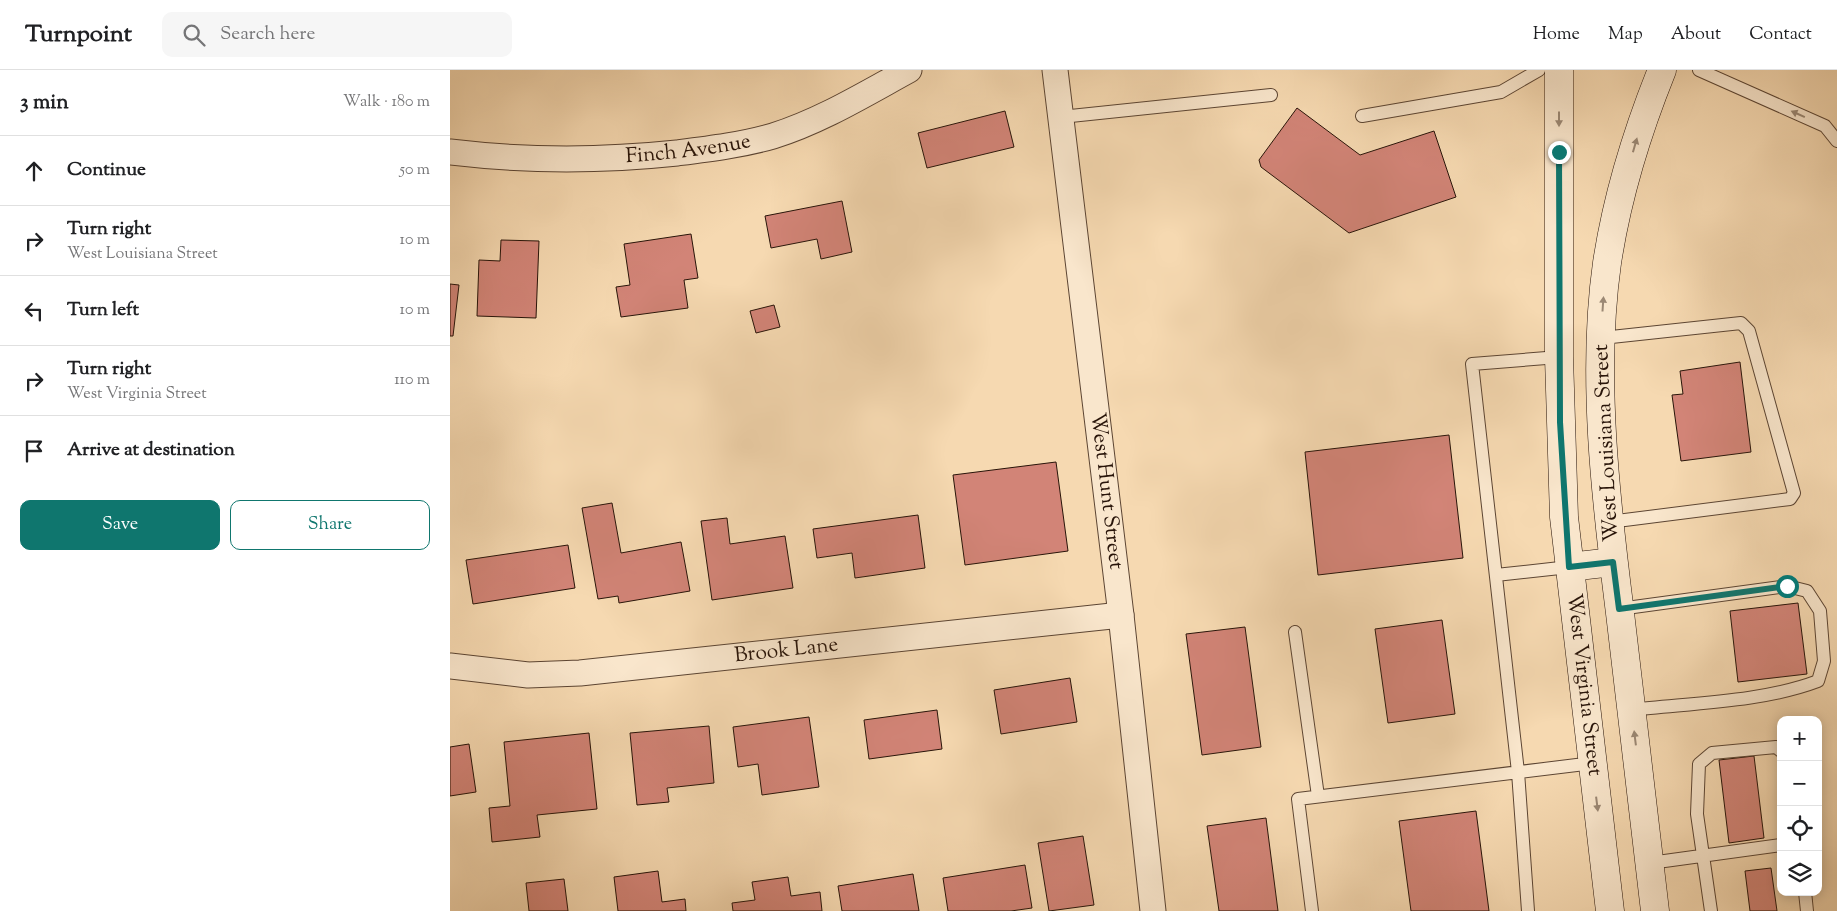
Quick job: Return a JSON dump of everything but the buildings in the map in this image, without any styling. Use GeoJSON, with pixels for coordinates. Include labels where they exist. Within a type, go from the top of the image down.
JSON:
{"type":"FeatureCollection","features":[{"type":"Feature","properties":{"kind":"main road","name":"West Virginia Street"},"geometry":{"type":"LineString","coordinates":[[1560,70],[1559,357],[1564,508],[1569,567],[1610,911]]}},
{"type":"Feature","properties":{"kind":"main road","name":"West Louisiana Street"},"geometry":{"type":"LineString","coordinates":[[1654,77],[1612,234],[1604,288],[1602,338],[1604,455],[1609,522],[1655,911]]}},
{"type":"Feature","properties":{"kind":"main road"},"geometry":{"type":"LineString","coordinates":[[1569,567],[1613,562]]}},
{"type":"Feature","properties":{"kind":"street","name":"Finch Avenue"},"geometry":{"type":"LineString","coordinates":[[450,152],[530,158],[589,159],[714,149],[773,136],[827,115],[909,70]]}},
{"type":"Feature","properties":{"kind":"street","name":"West Hunt Street"},"geometry":{"type":"LineString","coordinates":[[1055,70],[1121,615],[1153,911]]}},
{"type":"Feature","properties":{"kind":"street","name":"Brook Lane"},"geometry":{"type":"LineString","coordinates":[[450,666],[528,675],[580,673],[1121,615]]}},
{"type":"Feature","properties":{"kind":"lane"},"geometry":{"type":"LineString","coordinates":[[1362,116],[1501,92],[1539,70]]}},
{"type":"Feature","properties":{"kind":"lane"},"geometry":{"type":"LineString","coordinates":[[1699,70],[1825,126],[1837,141]]}},
{"type":"Feature","properties":{"kind":"lane"},"geometry":{"type":"LineString","coordinates":[[1061,117],[1271,95]]}},
{"type":"Feature","properties":{"kind":"lane"},"geometry":{"type":"LineString","coordinates":[[1602,338],[1741,323],[1749,331],[1794,492],[1790,499],[1609,522]]}},
{"type":"Feature","properties":{"kind":"lane"},"geometry":{"type":"LineString","coordinates":[[1528,911],[1518,772],[1472,364],[1559,357]]}},
{"type":"Feature","properties":{"kind":"lane"},"geometry":{"type":"LineString","coordinates":[[1496,575],[1569,567]]}},
{"type":"Feature","properties":{"kind":"lane"},"geometry":{"type":"LineString","coordinates":[[1619,609],[1787,586],[1807,591],[1820,611],[1824,661],[1818,681],[1793,690],[1768,695],[1631,710]]}},
{"type":"Feature","properties":{"kind":"lane"},"geometry":{"type":"LineString","coordinates":[[1295,632],[1318,796]]}},
{"type":"Feature","properties":{"kind":"lane"},"geometry":{"type":"LineString","coordinates":[[1711,911],[1697,814],[1699,764],[1712,753],[1777,749]]}},
{"type":"Feature","properties":{"kind":"lane"},"geometry":{"type":"LineString","coordinates":[[1312,911],[1298,799],[1593,763]]}},
{"type":"Feature","properties":{"kind":"lane"},"geometry":{"type":"LineString","coordinates":[[1650,864],[1702,855],[1777,846]]}},
{"type":"Feature","properties":{"kind":"lane"},"geometry":{"type":"LineString","coordinates":[[1805,896],[1807,911]]}},
{"type":"Feature","properties":{"kind":"route"},"geometry":{"type":"LineString","coordinates":[[1559,152],[1560,422],[1564,517],[1569,567],[1613,562],[1619,609],[1787,586]]}}]}
